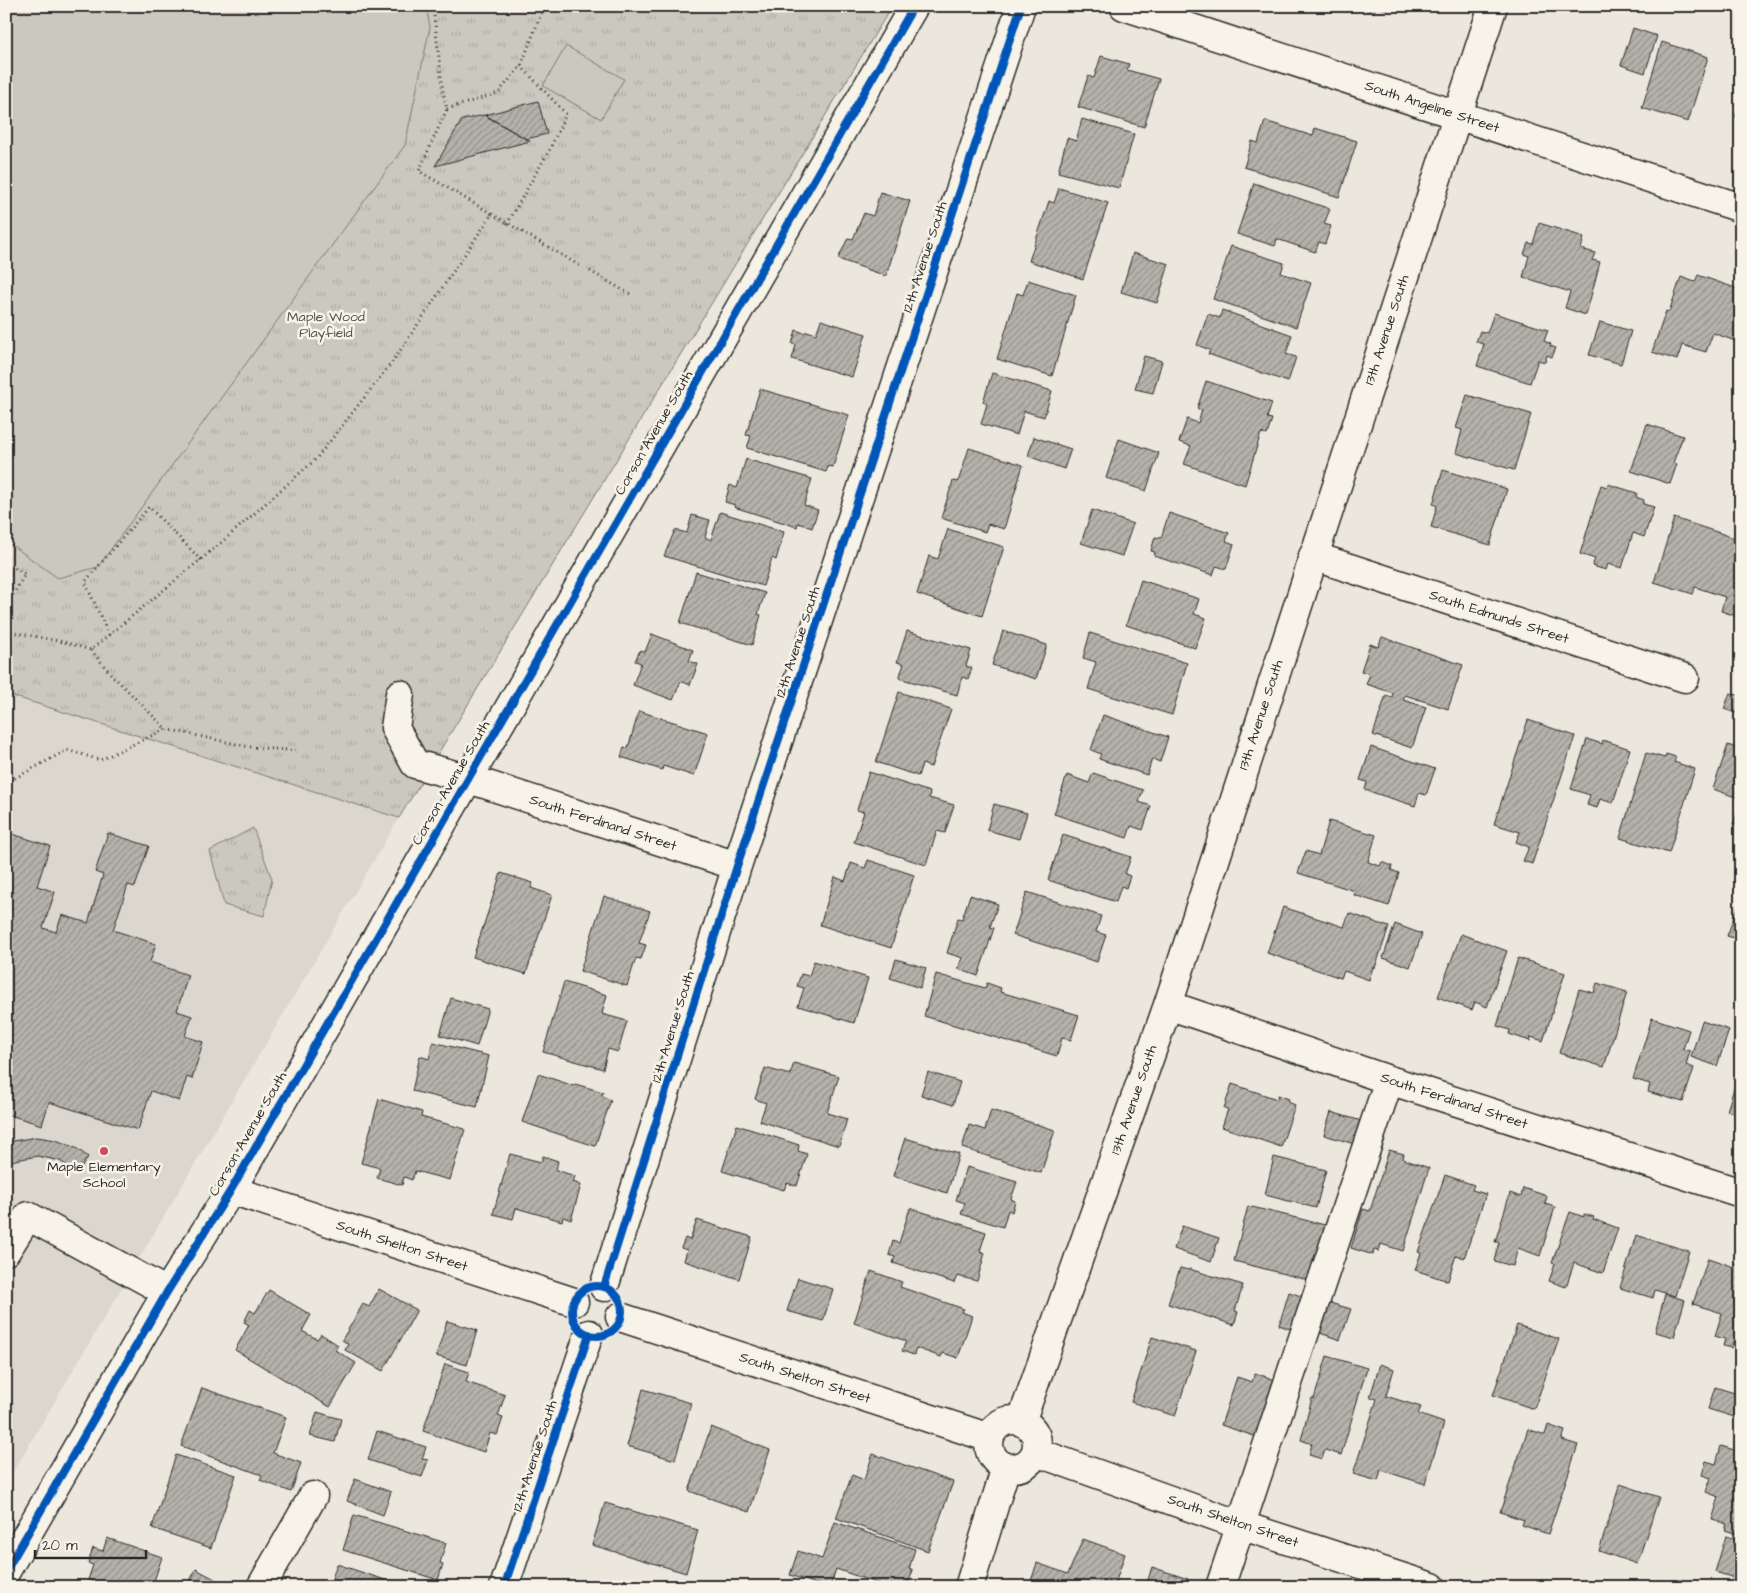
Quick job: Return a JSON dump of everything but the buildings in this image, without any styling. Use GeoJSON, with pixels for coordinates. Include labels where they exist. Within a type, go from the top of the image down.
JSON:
{"type":"FeatureCollection","features":[{"type":"Feature","properties":{"kind":"street","name":"Corson Avenue South"},"geometry":{"type":"LineString","coordinates":[[6,1571],[166,1292],[230,1190],[914,6]]}},
{"type":"Feature","properties":{"kind":"street","name":"12th Avenue South"},"geometry":{"type":"LineString","coordinates":[[604,1287],[737,866],[1021,6]]}},
{"type":"Feature","properties":{"kind":"street","name":"South Angeline Street"},"geometry":{"type":"LineString","coordinates":[[1124,6],[1741,208]]}},
{"type":"Feature","properties":{"kind":"street","name":"13th Avenue South"},"geometry":{"type":"LineString","coordinates":[[1021,1422],[1168,1005],[1493,6]]}},
{"type":"Feature","properties":{"kind":"street","name":"South Edmunds Street"},"geometry":{"type":"LineString","coordinates":[[1313,556],[1685,678]]}},
{"type":"Feature","properties":{"kind":"street","name":"South Ferdinand Street"},"geometry":{"type":"LineString","coordinates":[[400,694],[394,728],[415,764],[468,779],[737,866]]}},
{"type":"Feature","properties":{"kind":"street","name":"South Ferdinand Street"},"geometry":{"type":"LineString","coordinates":[[1168,1005],[1390,1080],[1741,1193]]}},
{"type":"Feature","properties":{"kind":"street"},"geometry":{"type":"LineString","coordinates":[[1220,1587],[1390,1080]]}},
{"type":"Feature","properties":{"kind":"street","name":"South Shelton Street"},"geometry":{"type":"LineString","coordinates":[[230,1190],[574,1302]]}},
{"type":"Feature","properties":{"kind":"street"},"geometry":{"type":"LineString","coordinates":[[6,1251],[28,1216],[166,1292]]}},
{"type":"Feature","properties":{"kind":"street"},"geometry":{"type":"LineString","coordinates":[[604,1287],[618,1297],[621,1305],[620,1317],[614,1328],[607,1333],[600,1335],[589,1334],[584,1332],[574,1320],[572,1313],[574,1302],[581,1292],[587,1288],[604,1287]]}},
{"type":"Feature","properties":{"kind":"street","name":"South Shelton Street"},"geometry":{"type":"LineString","coordinates":[[620,1317],[990,1438]]}},
{"type":"Feature","properties":{"kind":"street","name":"12th Avenue South"},"geometry":{"type":"LineString","coordinates":[[504,1587],[589,1334]]}},
{"type":"Feature","properties":{"kind":"street"},"geometry":{"type":"LineString","coordinates":[[1009,1420],[1021,1422],[1030,1427],[1035,1433],[1038,1440],[1036,1452],[1030,1462],[1016,1469],[1000,1465],[990,1452],[990,1438],[995,1428],[1002,1423],[1009,1420]]}},
{"type":"Feature","properties":{"kind":"street","name":"South Shelton Street"},"geometry":{"type":"LineString","coordinates":[[1036,1452],[1240,1524],[1432,1587]]}},
{"type":"Feature","properties":{"kind":"street"},"geometry":{"type":"LineString","coordinates":[[969,1587],[1006,1467]]}},
{"type":"Feature","properties":{"kind":"street"},"geometry":{"type":"LineString","coordinates":[[262,1587],[313,1496]]}},
{"type":"Feature","properties":{"kind":"path"},"geometry":{"type":"LineString","coordinates":[[433,6],[443,92],[447,109],[419,171],[582,267]]}},
{"type":"Feature","properties":{"kind":"path"},"geometry":{"type":"LineString","coordinates":[[447,109],[498,94],[521,66],[544,6]]}},
{"type":"Feature","properties":{"kind":"path"},"geometry":{"type":"LineString","coordinates":[[507,224],[550,149],[566,114],[521,66]]}},
{"type":"Feature","properties":{"kind":"path"},"geometry":{"type":"LineString","coordinates":[[91,650],[201,560],[316,459],[393,361],[492,214]]}},
{"type":"Feature","properties":{"kind":"path"},"geometry":{"type":"LineString","coordinates":[[590,271],[630,294]]}},
{"type":"Feature","properties":{"kind":"path"},"geometry":{"type":"LineString","coordinates":[[109,635],[85,582],[149,507],[201,560]]}},
{"type":"Feature","properties":{"kind":"path"},"geometry":{"type":"LineString","coordinates":[[6,563],[24,574],[6,607]]}},
{"type":"Feature","properties":{"kind":"path"},"geometry":{"type":"LineString","coordinates":[[6,631],[64,642],[91,650],[111,674],[166,729],[250,747],[299,750]]}},
{"type":"Feature","properties":{"kind":"path"},"geometry":{"type":"LineString","coordinates":[[6,783],[67,750],[100,760],[166,729]]}},
{"type":"Feature","properties":{"kind":"shaded area","name":"Maple Elementary School"},"geometry":{"type":"Polygon","coordinates":[[[6,694],[399,818],[6,1484],[6,694]]]}},
{"type":"Feature","properties":{"kind":"green space","name":"Maple Wood Playfield"},"geometry":{"type":"Polygon","coordinates":[[[6,6],[892,6],[399,818],[6,694],[6,6]]]}},
{"type":"Feature","properties":{"kind":"green space"},"geometry":{"type":"Polygon","coordinates":[[[6,6],[426,6],[430,27],[405,145],[98,567],[58,578],[6,541],[6,6]]]}},
{"type":"Feature","properties":{"kind":"green space"},"geometry":{"type":"Polygon","coordinates":[[[566,46],[624,79],[601,119],[543,86],[566,46]]]}},
{"type":"Feature","properties":{"kind":"green space"},"geometry":{"type":"Polygon","coordinates":[[[253,828],[272,879],[264,916],[224,905],[210,851],[253,828]]]}},
{"type":"Feature","properties":{"kind":"cycle path"},"geometry":{"type":"LineString","coordinates":[[6,1571],[167,1292],[231,1190],[914,6]]}},
{"type":"Feature","properties":{"kind":"cycle path"},"geometry":{"type":"LineString","coordinates":[[604,1287],[737,866],[1021,6]]}},
{"type":"Feature","properties":{"kind":"cycle path"},"geometry":{"type":"LineString","coordinates":[[597,1286],[606,1288],[617,1297],[622,1311],[620,1320],[611,1331],[597,1336],[588,1334],[577,1325],[572,1311],[574,1302],[583,1291],[597,1286]]}},
{"type":"Feature","properties":{"kind":"cycle path"},"geometry":{"type":"LineString","coordinates":[[504,1587],[589,1334]]}},
{"type":"Feature","properties":{"kind":"place","name":"Maple Elementary School"},"geometry":{"type":"Point","coordinates":[104,1151]}}]}
